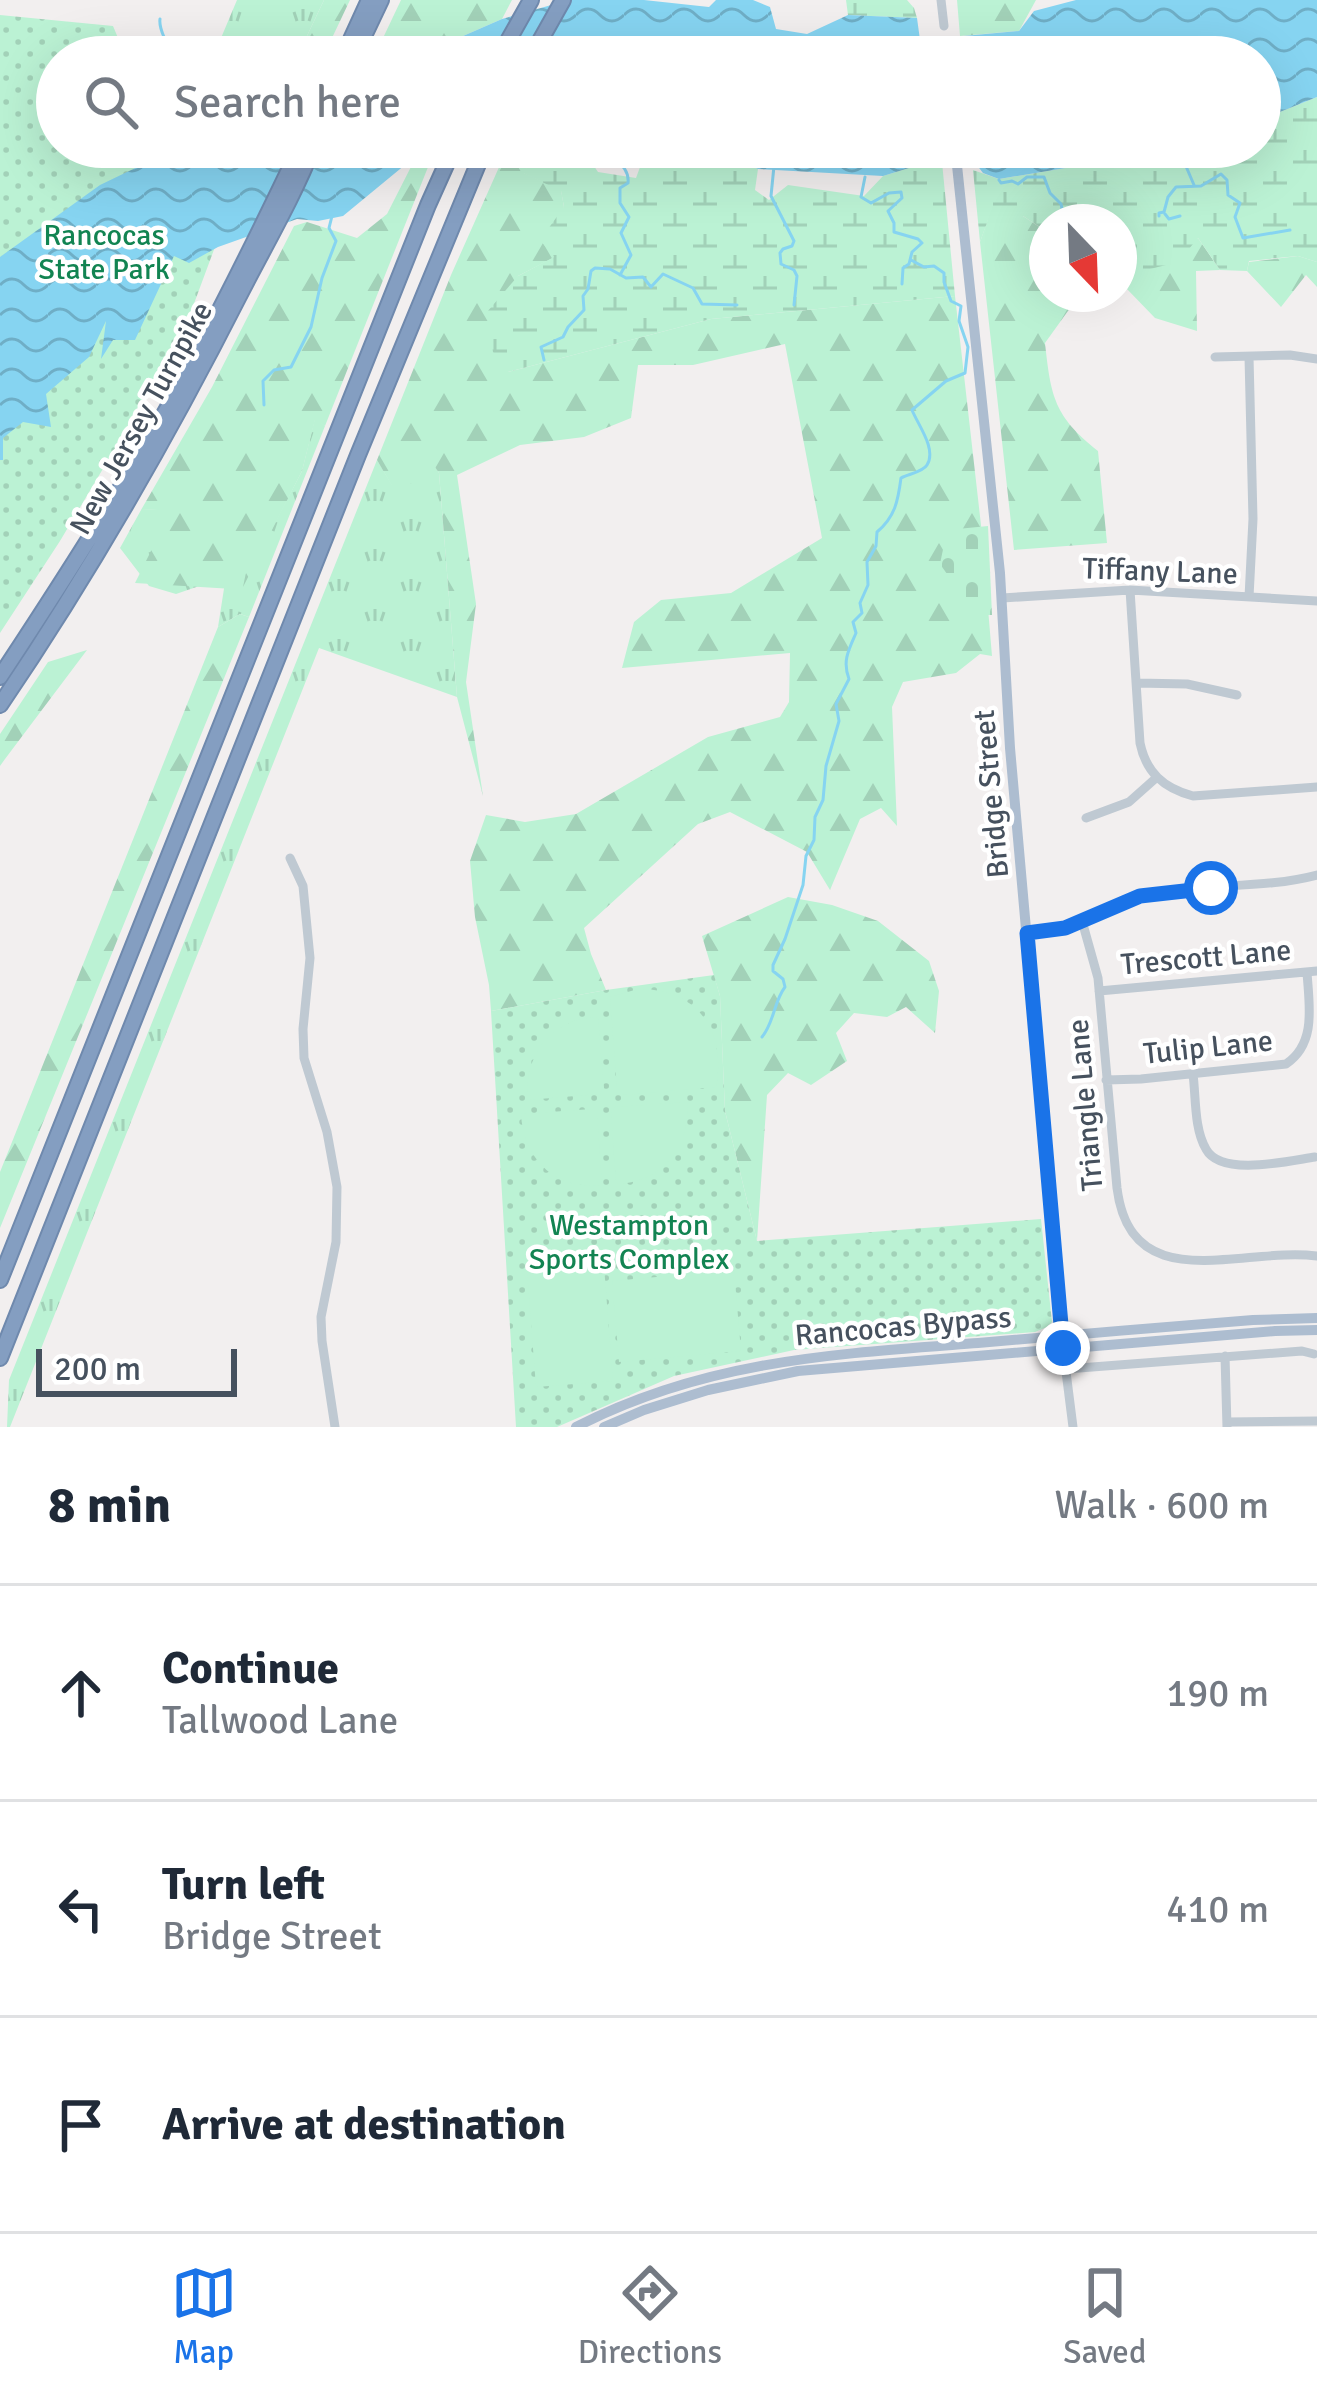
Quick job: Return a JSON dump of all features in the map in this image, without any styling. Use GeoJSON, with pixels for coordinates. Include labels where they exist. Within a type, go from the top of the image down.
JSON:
{"type":"FeatureCollection","features":[{"type":"Feature","properties":{"kind":"highway"},"geometry":{"type":"LineString","coordinates":[[357,36],[369,0]]}},
{"type":"Feature","properties":{"kind":"highway"},"geometry":{"type":"LineString","coordinates":[[361,36],[381,0]]}},
{"type":"Feature","properties":{"kind":"highway"},"geometry":{"type":"LineString","coordinates":[[543,36],[563,0]]}},
{"type":"Feature","properties":{"kind":"highway"},"geometry":{"type":"LineString","coordinates":[[511,36],[529,3]]}},
{"type":"Feature","properties":{"kind":"highway","name":"New Jersey Turnpike"},"geometry":{"type":"LineString","coordinates":[[0,705],[115,523],[188,394],[291,168]]}},
{"type":"Feature","properties":{"kind":"highway","name":"New Jersey Turnpike"},"geometry":{"type":"LineString","coordinates":[[0,677],[80,556],[302,168]]}},
{"type":"Feature","properties":{"kind":"highway"},"geometry":{"type":"LineString","coordinates":[[0,1280],[445,168]]}},
{"type":"Feature","properties":{"kind":"highway"},"geometry":{"type":"LineString","coordinates":[[0,1358],[476,168]]}},
{"type":"Feature","properties":{"kind":"main road","name":"Bridge Street"},"geometry":{"type":"LineString","coordinates":[[957,168],[1001,598],[1063,1342]]}},
{"type":"Feature","properties":{"kind":"main road","name":"Rancocas Bypass"},"geometry":{"type":"LineString","coordinates":[[604,1427],[686,1396],[776,1375],[1274,1318],[1317,1318]]}},
{"type":"Feature","properties":{"kind":"main road","name":"Rancocas Bypass"},"geometry":{"type":"LineString","coordinates":[[576,1427],[618,1405],[680,1383],[743,1368],[854,1352],[1317,1330]]}},
{"type":"Feature","properties":{"kind":"street"},"geometry":{"type":"LineString","coordinates":[[941,0],[944,26]]}},
{"type":"Feature","properties":{"kind":"street"},"geometry":{"type":"LineString","coordinates":[[1216,357],[1317,359]]}},
{"type":"Feature","properties":{"kind":"street"},"geometry":{"type":"LineString","coordinates":[[1249,597],[1253,530],[1250,357]]}},
{"type":"Feature","properties":{"kind":"street"},"geometry":{"type":"LineString","coordinates":[[1130,590],[1142,752],[1156,778],[1192,796],[1317,787]]}},
{"type":"Feature","properties":{"kind":"street","name":"Tiffany Lane"},"geometry":{"type":"LineString","coordinates":[[1001,598],[1130,590],[1317,601]]}},
{"type":"Feature","properties":{"kind":"street"},"geometry":{"type":"LineString","coordinates":[[1137,683],[1187,684],[1237,695]]}},
{"type":"Feature","properties":{"kind":"street"},"geometry":{"type":"LineString","coordinates":[[1086,818],[1129,802],[1156,778]]}},
{"type":"Feature","properties":{"kind":"street"},"geometry":{"type":"LineString","coordinates":[[290,858],[304,886],[310,958],[304,1058],[328,1137],[337,1187],[336,1242],[321,1317],[335,1427]]}},
{"type":"Feature","properties":{"kind":"street"},"geometry":{"type":"LineString","coordinates":[[1027,933],[1049,932],[1140,896],[1317,875]]}},
{"type":"Feature","properties":{"kind":"street","name":"Triangle Lane"},"geometry":{"type":"LineString","coordinates":[[1082,921],[1097,968],[1123,1218],[1141,1242],[1166,1257],[1194,1262],[1317,1256]]}},
{"type":"Feature","properties":{"kind":"street","name":"Trescott Lane"},"geometry":{"type":"LineString","coordinates":[[1099,991],[1312,971]]}},
{"type":"Feature","properties":{"kind":"street","name":"Tulip Lane"},"geometry":{"type":"LineString","coordinates":[[1106,1080],[1270,1067],[1293,1060],[1308,1035],[1312,971]]}},
{"type":"Feature","properties":{"kind":"street"},"geometry":{"type":"LineString","coordinates":[[1193,1074],[1200,1130],[1213,1158],[1244,1165],[1315,1157]]}},
{"type":"Feature","properties":{"kind":"street","name":"Bridge Street"},"geometry":{"type":"LineString","coordinates":[[1063,1342],[1073,1427]]}},
{"type":"Feature","properties":{"kind":"street"},"geometry":{"type":"LineString","coordinates":[[1066,1369],[1302,1351],[1314,1354]]}},
{"type":"Feature","properties":{"kind":"street"},"geometry":{"type":"LineString","coordinates":[[1225,1356],[1227,1425],[1317,1421]]}},
{"type":"Feature","properties":{"kind":"green space"},"geometry":{"type":"Polygon","coordinates":[[[237,0],[324,0],[307,36],[222,36],[237,0]]]}},
{"type":"Feature","properties":{"kind":"green space"},"geometry":{"type":"Polygon","coordinates":[[[324,0],[350,0],[333,36],[307,36],[324,0]]]}},
{"type":"Feature","properties":{"kind":"green space"},"geometry":{"type":"Polygon","coordinates":[[[401,0],[512,0],[502,19],[463,36],[384,36],[401,0]]]}},
{"type":"Feature","properties":{"kind":"green space"},"geometry":{"type":"Polygon","coordinates":[[[846,0],[907,0],[917,18],[848,15],[846,0]]]}},
{"type":"Feature","properties":{"kind":"green space"},"geometry":{"type":"Polygon","coordinates":[[[957,0],[1036,0],[1019,31],[960,36],[957,0]]]}},
{"type":"Feature","properties":{"kind":"green space","name":"Rancocas State Park"},"geometry":{"type":"Polygon","coordinates":[[[0,15],[113,26],[117,36],[36,36],[36,168],[173,168],[222,228],[182,336],[0,633],[0,15]]]}},
{"type":"Feature","properties":{"kind":"green space"},"geometry":{"type":"Polygon","coordinates":[[[1317,97],[1317,262],[1298,256],[1249,261],[1247,271],[1220,270],[1198,238],[1178,262],[1137,272],[1137,204],[1029,204],[1029,220],[1023,216],[1006,230],[988,220],[980,242],[973,170],[999,179],[1065,168],[1281,168],[1281,112],[1317,97]]]}},
{"type":"Feature","properties":{"kind":"green space"},"geometry":{"type":"Polygon","coordinates":[[[410,168],[428,168],[325,426],[315,420],[302,471],[243,587],[251,548],[233,589],[135,583],[172,509],[141,510],[212,387],[294,226],[307,222],[357,238],[387,214],[410,168]]]}},
{"type":"Feature","properties":{"kind":"green space"},"geometry":{"type":"Polygon","coordinates":[[[499,168],[527,168],[524,173],[561,190],[564,207],[555,257],[518,276],[508,372],[711,319],[955,296],[992,656],[980,654],[956,673],[903,682],[892,707],[897,826],[881,808],[860,819],[830,890],[807,852],[730,812],[698,824],[584,928],[606,990],[491,1011],[470,861],[486,815],[525,822],[576,814],[708,737],[780,717],[789,702],[790,653],[622,668],[634,622],[661,600],[731,593],[822,538],[785,344],[693,365],[638,365],[631,418],[584,437],[520,445],[457,475],[476,604],[466,682],[483,796],[457,697],[439,473],[435,467],[427,481],[392,486],[377,460],[499,168]]]}},
{"type":"Feature","properties":{"kind":"green space"},"geometry":{"type":"Polygon","coordinates":[[[527,168],[595,168],[636,178],[640,168],[756,168],[755,190],[769,200],[788,185],[864,196],[883,176],[909,168],[943,168],[955,296],[711,319],[508,372],[493,352],[487,312],[518,276],[554,257],[540,240],[564,207],[561,191],[523,173],[527,168]]]}},
{"type":"Feature","properties":{"kind":"green space"},"geometry":{"type":"Polygon","coordinates":[[[1023,216],[1029,220],[1029,312],[1067,312],[1045,343],[1050,378],[1063,416],[1098,451],[1107,543],[1014,550],[980,242],[988,219],[1023,216]]]}},
{"type":"Feature","properties":{"kind":"green space"},"geometry":{"type":"Polygon","coordinates":[[[1198,238],[1220,270],[1196,271],[1197,331],[1155,318],[1137,299],[1137,268],[1198,238]]]}},
{"type":"Feature","properties":{"kind":"green space"},"geometry":{"type":"Polygon","coordinates":[[[1298,256],[1317,262],[1317,287],[1306,275],[1281,307],[1247,271],[1249,262],[1298,256]]]}},
{"type":"Feature","properties":{"kind":"green space"},"geometry":{"type":"Polygon","coordinates":[[[315,418],[325,426],[249,617],[240,614],[218,627],[228,563],[208,583],[176,594],[149,586],[120,548],[141,510],[240,504],[256,534],[245,580],[302,471],[315,418]]]}},
{"type":"Feature","properties":{"kind":"green space"},"geometry":{"type":"Polygon","coordinates":[[[377,460],[392,485],[435,466],[439,473],[457,697],[319,648],[7,1427],[9,1380],[377,460]]]}},
{"type":"Feature","properties":{"kind":"green space"},"geometry":{"type":"Polygon","coordinates":[[[988,526],[992,615],[976,615],[940,564],[947,530],[988,526]]]}},
{"type":"Feature","properties":{"kind":"green space"},"geometry":{"type":"Polygon","coordinates":[[[240,614],[249,617],[0,1228],[0,1172],[218,627],[240,614]]]}},
{"type":"Feature","properties":{"kind":"green space"},"geometry":{"type":"Polygon","coordinates":[[[87,650],[0,766],[0,734],[48,662],[87,650]]]}},
{"type":"Feature","properties":{"kind":"green space"},"geometry":{"type":"Polygon","coordinates":[[[788,897],[832,905],[878,921],[929,961],[939,991],[935,1033],[906,1007],[887,1017],[854,1013],[836,1033],[847,1061],[811,1085],[788,1073],[767,1095],[757,1241],[725,1111],[720,996],[702,936],[788,897]]]}},
{"type":"Feature","properties":{"kind":"green space","name":"Westampton Sports Complex"},"geometry":{"type":"Polygon","coordinates":[[[714,975],[720,996],[725,1111],[757,1241],[1041,1219],[1052,1322],[1035,1332],[794,1350],[674,1376],[557,1427],[516,1427],[491,1011],[714,975]]]}},
{"type":"Feature","properties":{"kind":"green space"},"geometry":{"type":"Polygon","coordinates":[[[638,989],[677,996],[703,1017],[717,1048],[716,1087],[623,1095],[617,1089],[610,997],[638,989]]]}},
{"type":"Feature","properties":{"kind":"green space"},"geometry":{"type":"Polygon","coordinates":[[[598,1017],[604,1088],[599,1094],[528,1100],[530,1068],[544,1042],[567,1024],[598,1017]]]}},
{"type":"Feature","properties":{"kind":"green space"},"geometry":{"type":"Polygon","coordinates":[[[687,1102],[684,1133],[670,1159],[647,1177],[616,1184],[611,1113],[615,1107],[687,1102]]]}},
{"type":"Feature","properties":{"kind":"green space"},"geometry":{"type":"Polygon","coordinates":[[[592,1109],[597,1114],[602,1185],[585,1186],[557,1177],[535,1158],[521,1114],[592,1109]]]}},
{"type":"Feature","properties":{"kind":"green space"},"geometry":{"type":"Polygon","coordinates":[[[604,1266],[613,1381],[536,1387],[527,1272],[604,1266]]]}},
{"type":"Feature","properties":{"kind":"green space"},"geometry":{"type":"Polygon","coordinates":[[[734,1270],[741,1351],[619,1362],[612,1281],[734,1270]]]}},
{"type":"Feature","properties":{"kind":"water"},"geometry":{"type":"Polygon","coordinates":[[[569,0],[644,0],[709,7],[716,0],[753,0],[770,7],[776,29],[807,34],[848,15],[917,18],[919,36],[463,36],[569,0]]]}},
{"type":"Feature","properties":{"kind":"water"},"geometry":{"type":"Polygon","coordinates":[[[1076,0],[1317,0],[1317,97],[1281,112],[1281,36],[964,36],[1019,31],[1034,11],[1076,0]]]}},
{"type":"Feature","properties":{"kind":"water"},"geometry":{"type":"Polygon","coordinates":[[[135,168],[401,168],[343,216],[297,219],[218,247],[189,263],[174,256],[135,340],[113,340],[101,359],[106,321],[89,357],[46,394],[51,427],[23,422],[3,438],[0,460],[0,257],[100,185],[135,168]]]}},
{"type":"Feature","properties":{"kind":"water"},"geometry":{"type":"Polygon","coordinates":[[[756,168],[909,168],[883,176],[756,168]]]}},
{"type":"Feature","properties":{"kind":"water"},"geometry":{"type":"Polygon","coordinates":[[[979,168],[1065,168],[999,179],[979,168]]]}},
{"type":"Feature","properties":{"kind":"waterway"},"geometry":{"type":"LineString","coordinates":[[160,19],[164,36]]}},
{"type":"Feature","properties":{"kind":"waterway"},"geometry":{"type":"LineString","coordinates":[[620,275],[631,255],[621,233],[629,217],[620,203],[620,188],[628,183],[624,168]]}},
{"type":"Feature","properties":{"kind":"waterway"},"geometry":{"type":"LineString","coordinates":[[774,168],[771,196],[794,241],[780,253],[781,264],[797,276],[794,305]]}},
{"type":"Feature","properties":{"kind":"waterway"},"geometry":{"type":"LineString","coordinates":[[1187,168],[1194,185]]}},
{"type":"Feature","properties":{"kind":"waterway"},"geometry":{"type":"LineString","coordinates":[[1159,216],[1176,187],[1201,186],[1221,174],[1227,180],[1228,195],[1240,203],[1235,217],[1243,238],[1290,230]]}},
{"type":"Feature","properties":{"kind":"waterway"},"geometry":{"type":"LineString","coordinates":[[865,177],[861,197],[871,203],[901,192],[902,198],[888,211],[894,232],[922,243],[903,268],[902,284]]}},
{"type":"Feature","properties":{"kind":"waterway"},"geometry":{"type":"LineString","coordinates":[[999,180],[1018,184],[1027,177],[1044,177],[1061,204]]}},
{"type":"Feature","properties":{"kind":"waterway"},"geometry":{"type":"LineString","coordinates":[[1165,214],[1169,219],[1180,216]]}},
{"type":"Feature","properties":{"kind":"waterway"},"geometry":{"type":"LineString","coordinates":[[264,405],[263,381],[274,370],[291,367],[311,327],[336,241],[329,228],[332,216]]}},
{"type":"Feature","properties":{"kind":"waterway"},"geometry":{"type":"LineString","coordinates":[[762,1037],[785,987],[773,965],[814,840],[815,817],[823,800],[826,766],[839,721],[836,704],[849,679],[846,661],[856,633],[853,622],[862,613],[860,603],[868,585],[867,562],[877,532],[895,508],[901,478],[922,469],[929,459],[928,445],[912,410],[946,381],[965,373],[968,347],[959,321],[961,306],[951,301],[944,273],[911,260]]}},
{"type":"Feature","properties":{"kind":"waterway"},"geometry":{"type":"LineString","coordinates":[[544,360],[541,347],[563,337],[584,310],[583,296],[595,268],[610,269],[626,278],[643,277],[651,287],[663,274],[693,288],[702,304],[737,305]]}},
{"type":"Feature","properties":{"kind":"route"},"geometry":{"type":"LineString","coordinates":[[1063,1348],[1027,933],[1065,928],[1140,896],[1211,888]]}}]}
